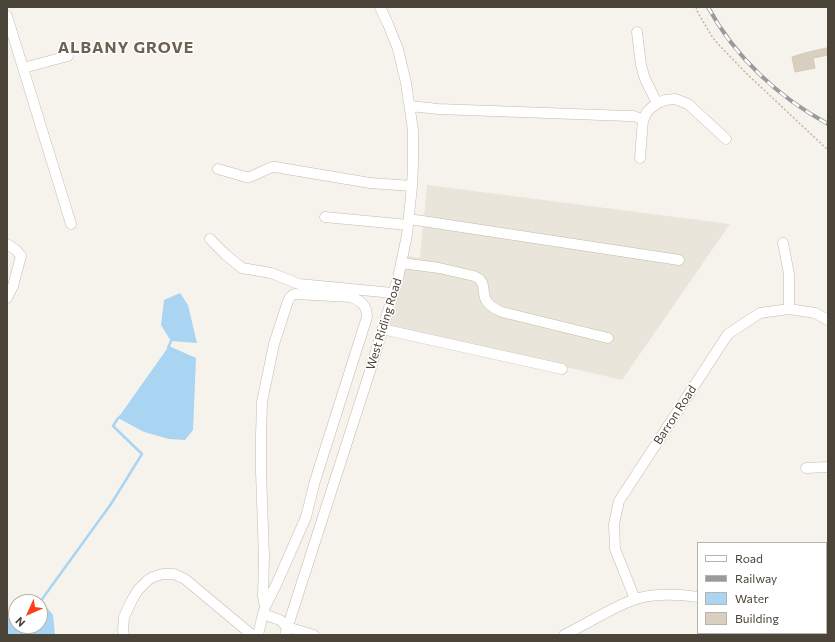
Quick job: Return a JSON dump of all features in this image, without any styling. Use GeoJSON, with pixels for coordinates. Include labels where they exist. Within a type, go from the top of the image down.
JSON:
{"type":"FeatureCollection","features":[{"type":"Feature","properties":{"kind":"street","name":"West Riding Road"},"geometry":{"type":"LineString","coordinates":[[286,631],[370,371],[402,263],[409,222],[414,145],[410,106],[398,50],[380,7]]}},
{"type":"Feature","properties":{"kind":"street"},"geometry":{"type":"LineString","coordinates":[[7,16],[70,224]]}},
{"type":"Feature","properties":{"kind":"street"},"geometry":{"type":"LineString","coordinates":[[637,32],[641,65],[645,79],[657,103]]}},
{"type":"Feature","properties":{"kind":"street"},"geometry":{"type":"LineString","coordinates":[[23,68],[68,56]]}},
{"type":"Feature","properties":{"kind":"street"},"geometry":{"type":"LineString","coordinates":[[640,158],[643,120],[647,112],[652,107],[665,100],[679,100],[688,104],[726,139]]}},
{"type":"Feature","properties":{"kind":"street"},"geometry":{"type":"LineString","coordinates":[[410,106],[438,109],[634,116],[643,120]]}},
{"type":"Feature","properties":{"kind":"street"},"geometry":{"type":"LineString","coordinates":[[218,170],[250,177],[275,166],[370,183],[412,186]]}},
{"type":"Feature","properties":{"kind":"street"},"geometry":{"type":"LineString","coordinates":[[324,217],[409,222],[680,260]]}},
{"type":"Feature","properties":{"kind":"street"},"geometry":{"type":"LineString","coordinates":[[210,239],[232,260],[242,268],[248,270],[271,273],[299,284],[393,293]]}},
{"type":"Feature","properties":{"kind":"street"},"geometry":{"type":"LineString","coordinates":[[784,243],[789,274],[789,309]]}},
{"type":"Feature","properties":{"kind":"street"},"geometry":{"type":"LineString","coordinates":[[7,244],[16,250],[21,256],[13,286],[7,298]]}},
{"type":"Feature","properties":{"kind":"street"},"geometry":{"type":"LineString","coordinates":[[402,263],[439,268],[477,277],[483,286],[486,301],[496,310],[608,338]]}},
{"type":"Feature","properties":{"kind":"street"},"geometry":{"type":"LineString","coordinates":[[242,627],[259,630],[264,610],[306,517],[315,481],[367,317],[365,306],[357,299],[351,297],[293,294],[288,301],[274,344],[262,402],[261,417],[264,610]]}},
{"type":"Feature","properties":{"kind":"street","name":"Barron Road"},"geometry":{"type":"LineString","coordinates":[[635,599],[615,549],[614,524],[620,501],[728,334],[760,313],[789,309],[815,313],[828,320]]}},
{"type":"Feature","properties":{"kind":"street"},"geometry":{"type":"LineString","coordinates":[[382,329],[562,369]]}},
{"type":"Feature","properties":{"kind":"street"},"geometry":{"type":"LineString","coordinates":[[806,468],[828,467]]}},
{"type":"Feature","properties":{"kind":"street"},"geometry":{"type":"LineString","coordinates":[[124,635],[124,617],[138,590],[148,580],[163,574],[174,574],[185,579],[252,635]]}},
{"type":"Feature","properties":{"kind":"street"},"geometry":{"type":"LineString","coordinates":[[564,635],[635,599],[656,595],[697,597]]}},
{"type":"Feature","properties":{"kind":"street"},"geometry":{"type":"LineString","coordinates":[[264,610],[280,620],[286,631],[314,635]]}},
{"type":"Feature","properties":{"kind":"path"},"geometry":{"type":"LineString","coordinates":[[696,7],[713,38],[720,46],[746,73],[828,150]]}},
{"type":"Feature","properties":{"kind":"shaded area"},"geometry":{"type":"Polygon","coordinates":[[[427,185],[730,224],[622,380],[384,325],[403,255],[420,258],[427,185]]]}},
{"type":"Feature","properties":{"kind":"water"},"geometry":{"type":"Polygon","coordinates":[[[180,293],[188,305],[197,343],[171,341],[161,325],[164,300],[180,293]]]}},
{"type":"Feature","properties":{"kind":"water"},"geometry":{"type":"Polygon","coordinates":[[[169,346],[196,358],[193,430],[185,440],[169,439],[144,432],[118,418],[169,346]]]}},
{"type":"Feature","properties":{"kind":"water"},"geometry":{"type":"Polygon","coordinates":[[[48,609],[53,615],[55,635],[7,635],[7,618],[8,634],[48,634],[48,609]]]}},
{"type":"Feature","properties":{"kind":"building"},"geometry":{"type":"Polygon","coordinates":[[[828,48],[828,55],[813,58],[815,68],[795,72],[792,57],[828,48]]]}},
{"type":"Feature","properties":{"kind":"waterway"},"geometry":{"type":"LineString","coordinates":[[168,348],[171,341]]}},
{"type":"Feature","properties":{"kind":"waterway"},"geometry":{"type":"LineString","coordinates":[[46,594],[111,504],[142,454],[113,426],[121,416]]}},
{"type":"Feature","properties":{"kind":"railway"},"geometry":{"type":"LineString","coordinates":[[708,7],[731,43],[759,74],[792,101],[828,124]]}},
{"type":"Feature","properties":{"kind":"district","name":"ALBANY GROVE"},"geometry":{"type":"Point","coordinates":[126,48]}}]}
